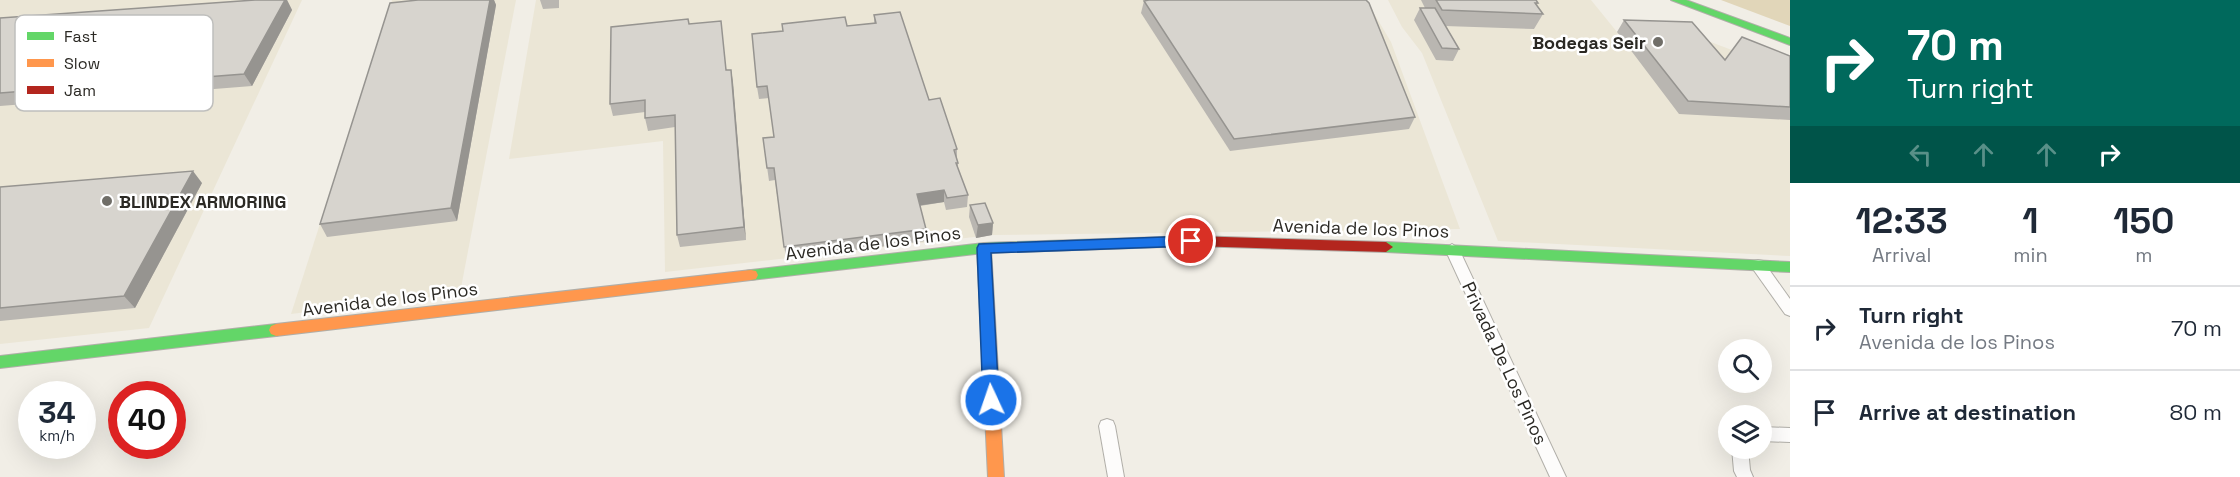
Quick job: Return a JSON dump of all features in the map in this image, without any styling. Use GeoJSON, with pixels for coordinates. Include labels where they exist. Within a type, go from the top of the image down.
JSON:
{"type":"FeatureCollection","features":[{"type":"Feature","properties":{"kind":"street"},"geometry":{"type":"LineString","coordinates":[[1676,0],[1790,42]]}},
{"type":"Feature","properties":{"kind":"street","name":"Avenida de los Pinos"},"geometry":{"type":"LineString","coordinates":[[0,362],[984,248],[1191,241],[1452,249],[1790,267]]}},
{"type":"Feature","properties":{"kind":"street"},"geometry":{"type":"LineString","coordinates":[[984,248],[996,477]]}},
{"type":"Feature","properties":{"kind":"street","name":"Privada De Los Pinos"},"geometry":{"type":"LineString","coordinates":[[1452,249],[1558,477]]}},
{"type":"Feature","properties":{"kind":"street"},"geometry":{"type":"LineString","coordinates":[[1758,265],[1790,310]]}},
{"type":"Feature","properties":{"kind":"street"},"geometry":{"type":"LineString","coordinates":[[1107,426],[1116,477]]}},
{"type":"Feature","properties":{"kind":"street"},"geometry":{"type":"LineString","coordinates":[[1772,434],[1790,435]]}},
{"type":"Feature","properties":{"kind":"street"},"geometry":{"type":"LineString","coordinates":[[1741,459],[1745,477]]}},
{"type":"Feature","properties":{"kind":"shaded area"},"geometry":{"type":"Polygon","coordinates":[[[0,0],[302,0],[149,328],[0,344],[0,0]]]}},
{"type":"Feature","properties":{"kind":"shaded area"},"geometry":{"type":"Polygon","coordinates":[[[392,0],[516,0],[460,293],[291,314],[392,0]]]}},
{"type":"Feature","properties":{"kind":"shaded area"},"geometry":{"type":"Polygon","coordinates":[[[536,0],[1366,0],[1391,42],[1460,229],[992,235],[665,272],[663,141],[509,159],[536,0]]]}},
{"type":"Feature","properties":{"kind":"shaded area"},"geometry":{"type":"Polygon","coordinates":[[[1388,0],[1591,0],[1617,32],[1679,30],[1790,72],[1790,256],[1498,241],[1422,53],[1402,27],[1388,0]]]}},
{"type":"Feature","properties":{"kind":"shaded area"},"geometry":{"type":"Polygon","coordinates":[[[1721,0],[1790,0],[1790,26],[1721,0]]]}},
{"type":"Feature","properties":{"kind":"building"},"geometry":{"type":"Polygon","coordinates":[[[255,0],[285,0],[244,74],[213,76],[213,15],[42,15],[255,0]]]}},
{"type":"Feature","properties":{"kind":"building"},"geometry":{"type":"Polygon","coordinates":[[[418,0],[490,0],[451,208],[320,224],[390,3],[418,0]]]}},
{"type":"Feature","properties":{"kind":"building"},"geometry":{"type":"Polygon","coordinates":[[[1366,0],[1415,117],[1234,139],[1144,1],[1366,0]]]}},
{"type":"Feature","properties":{"kind":"building"},"geometry":{"type":"Polygon","coordinates":[[[1436,0],[1536,0],[1538,3],[1535,3],[1543,14],[1442,10],[1436,0]]]}},
{"type":"Feature","properties":{"kind":"building"},"geometry":{"type":"Polygon","coordinates":[[[1420,8],[1435,8],[1459,49],[1442,48],[1420,8]]]}},
{"type":"Feature","properties":{"kind":"building"},"geometry":{"type":"Polygon","coordinates":[[[900,12],[929,100],[940,98],[957,149],[954,150],[958,163],[956,163],[968,195],[947,198],[944,190],[917,194],[926,229],[784,247],[774,168],[767,168],[763,138],[774,137],[767,86],[757,87],[752,34],[783,31],[782,24],[845,17],[847,26],[876,23],[874,15],[900,12]]]}},
{"type":"Feature","properties":{"kind":"building"},"geometry":{"type":"Polygon","coordinates":[[[15,17],[15,92],[0,93],[0,18],[15,17]]]}},
{"type":"Feature","properties":{"kind":"building"},"geometry":{"type":"Polygon","coordinates":[[[688,19],[689,24],[721,21],[726,70],[731,70],[744,227],[677,235],[675,115],[645,118],[645,100],[610,104],[611,27],[688,19]]]}},
{"type":"Feature","properties":{"kind":"building"},"geometry":{"type":"Polygon","coordinates":[[[1624,20],[1692,22],[1725,60],[1742,37],[1790,56],[1790,107],[1688,101],[1624,20]]]}},
{"type":"Feature","properties":{"kind":"building"},"geometry":{"type":"Polygon","coordinates":[[[193,171],[124,296],[0,308],[0,187],[193,171]]]}},
{"type":"Feature","properties":{"kind":"building"},"geometry":{"type":"Polygon","coordinates":[[[985,203],[993,223],[978,225],[970,205],[985,203]]]}},
{"type":"Feature","properties":{"kind":"traffic: fast"},"geometry":{"type":"LineString","coordinates":[[1676,0],[1790,42]]}},
{"type":"Feature","properties":{"kind":"traffic: fast"},"geometry":{"type":"LineString","coordinates":[[751,275],[984,248],[1193,241]]}},
{"type":"Feature","properties":{"kind":"traffic: fast"},"geometry":{"type":"LineString","coordinates":[[1386,247],[1790,267]]}},
{"type":"Feature","properties":{"kind":"traffic: fast"},"geometry":{"type":"LineString","coordinates":[[0,362],[276,330]]}},
{"type":"Feature","properties":{"kind":"traffic: slow"},"geometry":{"type":"LineString","coordinates":[[984,248],[996,477]]}},
{"type":"Feature","properties":{"kind":"traffic: slow"},"geometry":{"type":"LineString","coordinates":[[276,330],[751,275]]}},
{"type":"Feature","properties":{"kind":"traffic: jam"},"geometry":{"type":"LineString","coordinates":[[1193,241],[1386,247]]}},
{"type":"Feature","properties":{"kind":"place","name":"Bodegas Seir"},"geometry":{"type":"Point","coordinates":[1658,42]}},
{"type":"Feature","properties":{"kind":"place","name":"BLINDEX ARMORING"},"geometry":{"type":"Point","coordinates":[107,201]}},
{"type":"Feature","properties":{"kind":"route"},"geometry":{"type":"LineString","coordinates":[[991,400],[984,248],[1191,241]]}}]}
